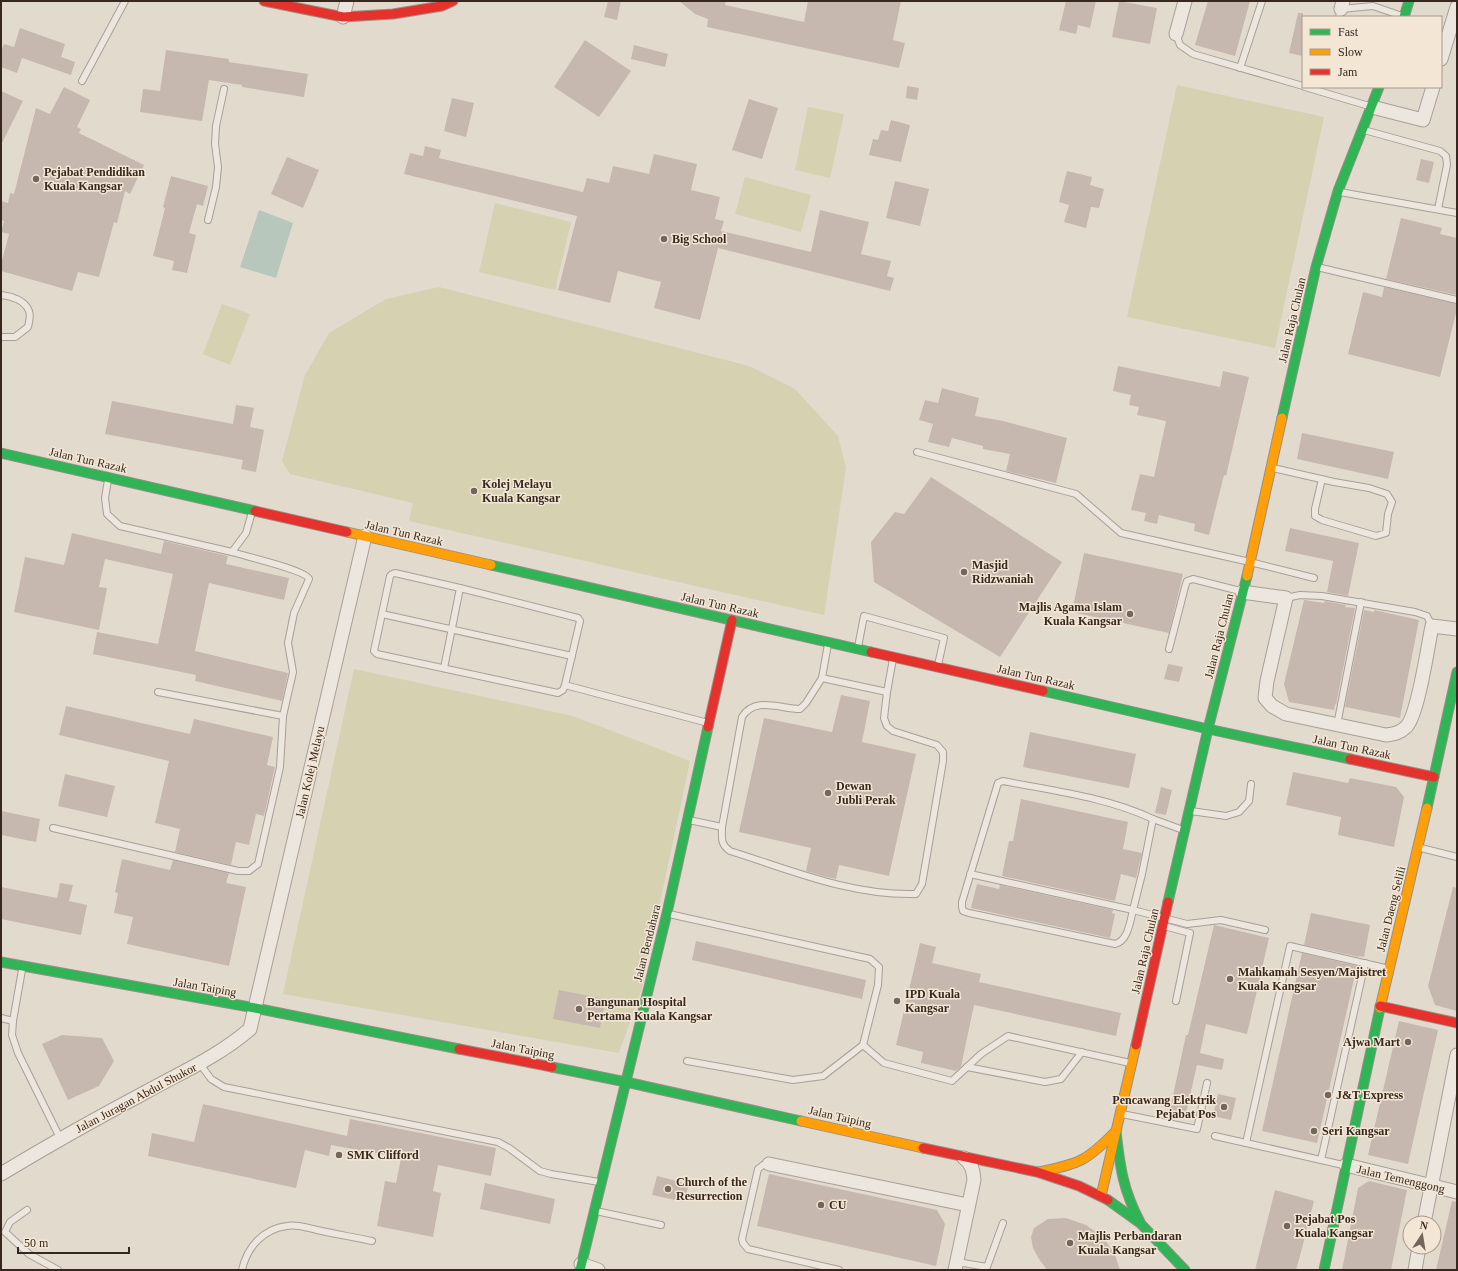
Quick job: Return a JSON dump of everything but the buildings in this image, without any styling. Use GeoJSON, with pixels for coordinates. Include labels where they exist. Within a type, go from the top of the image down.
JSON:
{"type":"FeatureCollection","features":[{"type":"Feature","properties":{"kind":"main road"},"geometry":{"type":"LineString","coordinates":[[264,1],[343,17],[393,14],[442,6],[453,1]]}},
{"type":"Feature","properties":{"kind":"main road"},"geometry":{"type":"LineString","coordinates":[[1404,16],[1409,1]]}},
{"type":"Feature","properties":{"kind":"main road","name":"Jalan Raja Chulan"},"geometry":{"type":"LineString","coordinates":[[1101,1196],[1184,831],[1250,562],[1316,267],[1338,191],[1380,88]]}},
{"type":"Feature","properties":{"kind":"main road","name":"Jalan Tun Razak"},"geometry":{"type":"LineString","coordinates":[[1,453],[1208,729],[1434,777]]}},
{"type":"Feature","properties":{"kind":"main road","name":"Jalan Bendahara"},"geometry":{"type":"LineString","coordinates":[[580,1267],[689,820],[732,620]]}},
{"type":"Feature","properties":{"kind":"main road","name":"Jalan Daeng Selili"},"geometry":{"type":"LineString","coordinates":[[1324,1270],[1388,969],[1418,847],[1456,678]]}},
{"type":"Feature","properties":{"kind":"main road","name":"Jalan Taiping"},"geometry":{"type":"LineString","coordinates":[[1,962],[255,1008],[626,1082],[962,1157],[1037,1172]]}},
{"type":"Feature","properties":{"kind":"main road"},"geometry":{"type":"LineString","coordinates":[[1380,1006],[1457,1023]]}},
{"type":"Feature","properties":{"kind":"main road"},"geometry":{"type":"LineString","coordinates":[[1037,1172],[1065,1167],[1083,1160],[1094,1152],[1116,1131]]}},
{"type":"Feature","properties":{"kind":"main road"},"geometry":{"type":"LineString","coordinates":[[1116,1131],[1122,1181],[1140,1224]]}},
{"type":"Feature","properties":{"kind":"main road"},"geometry":{"type":"LineString","coordinates":[[1037,1172],[1079,1186],[1101,1196],[1140,1224],[1185,1270]]}},
{"type":"Feature","properties":{"kind":"street"},"geometry":{"type":"LineString","coordinates":[[343,17],[347,1]]}},
{"type":"Feature","properties":{"kind":"street"},"geometry":{"type":"LineString","coordinates":[[1176,34],[1185,1]]}},
{"type":"Feature","properties":{"kind":"street"},"geometry":{"type":"LineString","coordinates":[[1442,57],[1457,7]]}},
{"type":"Feature","properties":{"kind":"street"},"geometry":{"type":"LineString","coordinates":[[1372,107],[1423,120],[1433,88]]}},
{"type":"Feature","properties":{"kind":"street","name":"Jalan Kolej Melayu"},"geometry":{"type":"LineString","coordinates":[[255,1008],[365,536]]}},
{"type":"Feature","properties":{"kind":"street"},"geometry":{"type":"LineString","coordinates":[[1242,592],[1286,598],[1267,682],[1265,698],[1272,706],[1286,714],[1386,735],[1396,734],[1406,727],[1414,713],[1432,626],[1457,629]]}},
{"type":"Feature","properties":{"kind":"street","name":"Jalan Juragan Abdul Shukor"},"geometry":{"type":"LineString","coordinates":[[1,1174],[60,1138],[200,1064],[234,1042],[250,1029],[255,1008]]}},
{"type":"Feature","properties":{"kind":"street"},"geometry":{"type":"LineString","coordinates":[[1426,1215],[1457,1055]]}},
{"type":"Feature","properties":{"kind":"street"},"geometry":{"type":"LineString","coordinates":[[956,1266],[974,1180],[973,1169],[968,1161],[962,1157]]}},
{"type":"Feature","properties":{"kind":"street"},"geometry":{"type":"LineString","coordinates":[[769,1164],[968,1206]]}},
{"type":"Feature","properties":{"kind":"street"},"geometry":{"type":"LineString","coordinates":[[974,1180],[983,1170],[988,1167],[999,1165]]}},
{"type":"Feature","properties":{"kind":"street","name":"Jalan Temenggong"},"geometry":{"type":"LineString","coordinates":[[1346,1166],[1457,1192]]}},
{"type":"Feature","properties":{"kind":"street"},"geometry":{"type":"LineString","coordinates":[[1415,1270],[1418,1255]]}},
{"type":"Feature","properties":{"kind":"street"},"geometry":{"type":"LineString","coordinates":[[580,1267],[598,1270]]}},
{"type":"Feature","properties":{"kind":"lane"},"geometry":{"type":"LineString","coordinates":[[82,81],[125,1]]}},
{"type":"Feature","properties":{"kind":"lane"},"geometry":{"type":"LineString","coordinates":[[1240,68],[1262,1]]}},
{"type":"Feature","properties":{"kind":"lane"},"geometry":{"type":"LineString","coordinates":[[1341,9],[1373,6],[1401,16]]}},
{"type":"Feature","properties":{"kind":"lane"},"geometry":{"type":"LineString","coordinates":[[1176,34],[1180,45],[1192,54],[1302,86]]}},
{"type":"Feature","properties":{"kind":"lane"},"geometry":{"type":"LineString","coordinates":[[1316,89],[1372,107]]}},
{"type":"Feature","properties":{"kind":"lane"},"geometry":{"type":"LineString","coordinates":[[208,220],[216,187],[218,167],[215,144],[216,126],[224,90]]}},
{"type":"Feature","properties":{"kind":"lane"},"geometry":{"type":"LineString","coordinates":[[1363,130],[1440,152],[1446,156],[1447,165],[1438,209]]}},
{"type":"Feature","properties":{"kind":"lane"},"geometry":{"type":"LineString","coordinates":[[1338,191],[1457,213]]}},
{"type":"Feature","properties":{"kind":"lane"},"geometry":{"type":"LineString","coordinates":[[1316,267],[1457,300]]}},
{"type":"Feature","properties":{"kind":"lane"},"geometry":{"type":"LineString","coordinates":[[1,295],[11,296],[22,302],[29,310],[30,318],[28,327],[15,337],[1,337]]}},
{"type":"Feature","properties":{"kind":"lane"},"geometry":{"type":"LineString","coordinates":[[917,452],[1076,494],[1121,534],[1250,562],[1314,578]]}},
{"type":"Feature","properties":{"kind":"lane"},"geometry":{"type":"LineString","coordinates":[[1271,467],[1370,488],[1387,494],[1392,502],[1388,514],[1386,533],[1376,536],[1322,520],[1315,516],[1315,508],[1322,479]]}},
{"type":"Feature","properties":{"kind":"lane"},"geometry":{"type":"LineString","coordinates":[[53,828],[238,871],[249,871],[258,864],[280,767],[283,716],[293,672],[288,644],[294,614],[309,578],[307,574],[232,552],[120,526],[107,514],[105,498],[109,478]]}},
{"type":"Feature","properties":{"kind":"lane"},"geometry":{"type":"LineString","coordinates":[[232,552],[246,533],[252,510]]}},
{"type":"Feature","properties":{"kind":"lane"},"geometry":{"type":"LineString","coordinates":[[395,573],[460,588],[578,618],[580,621],[563,690],[558,693],[375,653],[374,651],[390,576],[392,574],[395,573]]}},
{"type":"Feature","properties":{"kind":"lane"},"geometry":{"type":"LineString","coordinates":[[1169,649],[1185,587],[1188,581],[1193,579],[1242,592]]}},
{"type":"Feature","properties":{"kind":"lane"},"geometry":{"type":"LineString","coordinates":[[444,668],[460,588]]}},
{"type":"Feature","properties":{"kind":"lane"},"geometry":{"type":"LineString","coordinates":[[1286,598],[1300,595],[1322,596],[1415,612],[1427,616],[1432,626]]}},
{"type":"Feature","properties":{"kind":"lane"},"geometry":{"type":"LineString","coordinates":[[1337,725],[1361,602]]}},
{"type":"Feature","properties":{"kind":"lane"},"geometry":{"type":"LineString","coordinates":[[382,614],[572,656]]}},
{"type":"Feature","properties":{"kind":"lane"},"geometry":{"type":"LineString","coordinates":[[857,648],[864,616],[944,638],[938,667]]}},
{"type":"Feature","properties":{"kind":"lane"},"geometry":{"type":"LineString","coordinates":[[828,642],[822,678],[806,703],[800,709],[765,704],[752,707],[746,711],[742,717],[722,827],[722,841],[724,847],[730,851],[846,887],[897,894],[916,894],[922,884],[944,752],[937,745],[893,731],[886,726],[884,718],[893,657]]}},
{"type":"Feature","properties":{"kind":"lane"},"geometry":{"type":"LineString","coordinates":[[822,678],[887,692]]}},
{"type":"Feature","properties":{"kind":"lane"},"geometry":{"type":"LineString","coordinates":[[565,685],[710,724]]}},
{"type":"Feature","properties":{"kind":"lane"},"geometry":{"type":"LineString","coordinates":[[158,692],[283,716]]}},
{"type":"Feature","properties":{"kind":"lane"},"geometry":{"type":"LineString","coordinates":[[1153,819],[1133,910],[1124,938],[1120,942],[1115,944],[969,913],[964,911],[962,907],[970,874],[998,783],[1003,781],[1093,798],[1132,809],[1184,831]]}},
{"type":"Feature","properties":{"kind":"lane"},"geometry":{"type":"LineString","coordinates":[[1189,810],[1226,816],[1238,812],[1249,801],[1251,784]]}},
{"type":"Feature","properties":{"kind":"lane"},"geometry":{"type":"LineString","coordinates":[[689,820],[722,827]]}},
{"type":"Feature","properties":{"kind":"lane"},"geometry":{"type":"LineString","coordinates":[[1418,847],[1457,857]]}},
{"type":"Feature","properties":{"kind":"lane"},"geometry":{"type":"LineString","coordinates":[[970,874],[1133,910],[1190,933],[1176,1001]]}},
{"type":"Feature","properties":{"kind":"lane"},"geometry":{"type":"LineString","coordinates":[[667,913],[870,959],[879,968],[878,986],[862,1045],[823,1076],[793,1080],[687,1061]]}},
{"type":"Feature","properties":{"kind":"lane"},"geometry":{"type":"LineString","coordinates":[[1164,922],[1187,924],[1221,920],[1265,930]]}},
{"type":"Feature","properties":{"kind":"lane"},"geometry":{"type":"LineString","coordinates":[[1246,1143],[1290,946],[1388,969]]}},
{"type":"Feature","properties":{"kind":"lane"},"geometry":{"type":"LineString","coordinates":[[1322,1160],[1365,963]]}},
{"type":"Feature","properties":{"kind":"lane"},"geometry":{"type":"LineString","coordinates":[[23,966],[13,1020],[12,1035],[18,1054],[60,1138]]}},
{"type":"Feature","properties":{"kind":"lane"},"geometry":{"type":"LineString","coordinates":[[1,1018],[13,1020]]}},
{"type":"Feature","properties":{"kind":"lane"},"geometry":{"type":"LineString","coordinates":[[862,1045],[884,1063],[952,1081],[980,1054],[1008,1036],[1132,1063]]}},
{"type":"Feature","properties":{"kind":"lane"},"geometry":{"type":"LineString","coordinates":[[966,1067],[1045,1082],[1061,1079],[1082,1052]]}},
{"type":"Feature","properties":{"kind":"lane"},"geometry":{"type":"LineString","coordinates":[[200,1064],[211,1079],[224,1087],[498,1142],[509,1148],[540,1171],[601,1182]]}},
{"type":"Feature","properties":{"kind":"lane"},"geometry":{"type":"LineString","coordinates":[[1120,1113],[1198,1129],[1207,1083]]}},
{"type":"Feature","properties":{"kind":"lane"},"geometry":{"type":"LineString","coordinates":[[1215,1136],[1346,1166]]}},
{"type":"Feature","properties":{"kind":"lane"},"geometry":{"type":"LineString","coordinates":[[769,1164],[763,1165],[758,1169],[742,1239],[743,1243],[748,1249],[839,1270]]}},
{"type":"Feature","properties":{"kind":"lane"},"geometry":{"type":"LineString","coordinates":[[27,1210],[10,1222],[5,1232],[29,1254],[58,1270]]}},
{"type":"Feature","properties":{"kind":"lane"},"geometry":{"type":"LineString","coordinates":[[594,1211],[661,1225]]}},
{"type":"Feature","properties":{"kind":"lane"},"geometry":{"type":"LineString","coordinates":[[956,1266],[987,1267],[1003,1223]]}},
{"type":"Feature","properties":{"kind":"lane"},"geometry":{"type":"LineString","coordinates":[[242,1270],[244,1262],[256,1241],[267,1232],[288,1226],[303,1227],[372,1241]]}},
{"type":"Feature","properties":{"kind":"shaded area"},"geometry":{"type":"Polygon","coordinates":[[[1177,85],[1324,117],[1275,348],[1127,317],[1177,85]]]}},
{"type":"Feature","properties":{"kind":"shaded area"},"geometry":{"type":"Polygon","coordinates":[[[808,107],[844,114],[830,178],[795,170],[808,107]]]}},
{"type":"Feature","properties":{"kind":"shaded area"},"geometry":{"type":"Polygon","coordinates":[[[745,177],[811,195],[801,232],[735,214],[745,177]]]}},
{"type":"Feature","properties":{"kind":"shaded area"},"geometry":{"type":"Polygon","coordinates":[[[495,203],[571,222],[555,290],[479,272],[495,203]]]}},
{"type":"Feature","properties":{"kind":"shaded area"},"geometry":{"type":"Polygon","coordinates":[[[259,210],[293,223],[276,278],[240,267],[259,210]]]}},
{"type":"Feature","properties":{"kind":"shaded area"},"geometry":{"type":"Polygon","coordinates":[[[439,287],[749,366],[795,389],[838,436],[846,468],[824,615],[409,521],[413,503],[290,474],[282,461],[305,375],[329,333],[386,299],[439,287]]]}},
{"type":"Feature","properties":{"kind":"shaded area"},"geometry":{"type":"Polygon","coordinates":[[[222,304],[250,314],[230,365],[203,354],[222,304]]]}},
{"type":"Feature","properties":{"kind":"shaded area"},"geometry":{"type":"Polygon","coordinates":[[[354,669],[573,716],[690,761],[642,988],[619,1053],[283,994],[354,669]]]}},
{"type":"Feature","properties":{"kind":"traffic: fast"},"geometry":{"type":"LineString","coordinates":[[1404,16],[1409,1]]}},
{"type":"Feature","properties":{"kind":"traffic: fast"},"geometry":{"type":"LineString","coordinates":[[1282,418],[1316,267],[1338,191],[1379,88]]}},
{"type":"Feature","properties":{"kind":"traffic: fast"},"geometry":{"type":"LineString","coordinates":[[1,453],[255,511]]}},
{"type":"Feature","properties":{"kind":"traffic: fast"},"geometry":{"type":"LineString","coordinates":[[491,565],[871,652]]}},
{"type":"Feature","properties":{"kind":"traffic: fast"},"geometry":{"type":"LineString","coordinates":[[1168,902],[1208,729],[1247,576]]}},
{"type":"Feature","properties":{"kind":"traffic: fast"},"geometry":{"type":"LineString","coordinates":[[1427,808],[1457,672]]}},
{"type":"Feature","properties":{"kind":"traffic: fast"},"geometry":{"type":"LineString","coordinates":[[1043,691],[1208,729],[1350,759]]}},
{"type":"Feature","properties":{"kind":"traffic: fast"},"geometry":{"type":"LineString","coordinates":[[580,1270],[667,913],[708,727]]}},
{"type":"Feature","properties":{"kind":"traffic: fast"},"geometry":{"type":"LineString","coordinates":[[1,962],[255,1008],[459,1049]]}},
{"type":"Feature","properties":{"kind":"traffic: fast"},"geometry":{"type":"LineString","coordinates":[[1324,1270],[1380,1008]]}},
{"type":"Feature","properties":{"kind":"traffic: fast"},"geometry":{"type":"LineString","coordinates":[[552,1067],[801,1121]]}},
{"type":"Feature","properties":{"kind":"traffic: fast"},"geometry":{"type":"LineString","coordinates":[[1116,1131],[1123,1178],[1134,1210],[1140,1222]]}},
{"type":"Feature","properties":{"kind":"traffic: fast"},"geometry":{"type":"LineString","coordinates":[[1108,1200],[1140,1223],[1185,1270]]}},
{"type":"Feature","properties":{"kind":"traffic: slow"},"geometry":{"type":"LineString","coordinates":[[1247,576],[1282,418]]}},
{"type":"Feature","properties":{"kind":"traffic: slow"},"geometry":{"type":"LineString","coordinates":[[347,532],[491,565]]}},
{"type":"Feature","properties":{"kind":"traffic: slow"},"geometry":{"type":"LineString","coordinates":[[1380,1008],[1427,808]]}},
{"type":"Feature","properties":{"kind":"traffic: slow"},"geometry":{"type":"LineString","coordinates":[[1101,1196],[1136,1045]]}},
{"type":"Feature","properties":{"kind":"traffic: slow"},"geometry":{"type":"LineString","coordinates":[[801,1121],[923,1148]]}},
{"type":"Feature","properties":{"kind":"traffic: slow"},"geometry":{"type":"LineString","coordinates":[[1039,1172],[1082,1160],[1097,1149],[1116,1131]]}},
{"type":"Feature","properties":{"kind":"traffic: jam"},"geometry":{"type":"LineString","coordinates":[[264,1],[343,17],[393,14],[442,6],[453,1]]}},
{"type":"Feature","properties":{"kind":"traffic: jam"},"geometry":{"type":"LineString","coordinates":[[255,511],[347,532]]}},
{"type":"Feature","properties":{"kind":"traffic: jam"},"geometry":{"type":"LineString","coordinates":[[708,727],[732,620]]}},
{"type":"Feature","properties":{"kind":"traffic: jam"},"geometry":{"type":"LineString","coordinates":[[871,652],[1043,691]]}},
{"type":"Feature","properties":{"kind":"traffic: jam"},"geometry":{"type":"LineString","coordinates":[[1350,759],[1434,777]]}},
{"type":"Feature","properties":{"kind":"traffic: jam"},"geometry":{"type":"LineString","coordinates":[[1136,1045],[1168,902]]}},
{"type":"Feature","properties":{"kind":"traffic: jam"},"geometry":{"type":"LineString","coordinates":[[1380,1006],[1457,1023]]}},
{"type":"Feature","properties":{"kind":"traffic: jam"},"geometry":{"type":"LineString","coordinates":[[459,1049],[552,1067]]}},
{"type":"Feature","properties":{"kind":"traffic: jam"},"geometry":{"type":"LineString","coordinates":[[923,1148],[1037,1172],[1079,1186],[1108,1200]]}},
{"type":"Feature","properties":{"kind":"place","name":"Pejabat Pendidikan Kuala Kangsar"},"geometry":{"type":"Point","coordinates":[36,179]}},
{"type":"Feature","properties":{"kind":"place","name":"Big School"},"geometry":{"type":"Point","coordinates":[664,239]}},
{"type":"Feature","properties":{"kind":"place","name":"Kolej Melayu Kuala Kangsar"},"geometry":{"type":"Point","coordinates":[474,491]}},
{"type":"Feature","properties":{"kind":"place","name":"Masjid Ridzwaniah"},"geometry":{"type":"Point","coordinates":[964,572]}},
{"type":"Feature","properties":{"kind":"place","name":"Majlis Agama Islam Kuala Kangsar"},"geometry":{"type":"Point","coordinates":[1130,614]}},
{"type":"Feature","properties":{"kind":"place","name":"Dewan Jubli Perak"},"geometry":{"type":"Point","coordinates":[828,793]}},
{"type":"Feature","properties":{"kind":"place","name":"Mahkamah Sesyen/Majistret Kuala Kangsar"},"geometry":{"type":"Point","coordinates":[1230,979]}},
{"type":"Feature","properties":{"kind":"place","name":"IPD Kuala Kangsar"},"geometry":{"type":"Point","coordinates":[897,1001]}},
{"type":"Feature","properties":{"kind":"place","name":"Bangunan Hospital Pertama Kuala Kangsar"},"geometry":{"type":"Point","coordinates":[579,1009]}},
{"type":"Feature","properties":{"kind":"place","name":"Ajwa Mart"},"geometry":{"type":"Point","coordinates":[1408,1042]}},
{"type":"Feature","properties":{"kind":"place","name":"J&T Express"},"geometry":{"type":"Point","coordinates":[1328,1095]}},
{"type":"Feature","properties":{"kind":"place","name":"Pencawang Elektrik Pejabat Pos"},"geometry":{"type":"Point","coordinates":[1224,1107]}},
{"type":"Feature","properties":{"kind":"place","name":"Seri Kangsar"},"geometry":{"type":"Point","coordinates":[1314,1131]}},
{"type":"Feature","properties":{"kind":"place","name":"SMK Clifford"},"geometry":{"type":"Point","coordinates":[339,1155]}},
{"type":"Feature","properties":{"kind":"place","name":"Church of the Resurrection"},"geometry":{"type":"Point","coordinates":[668,1189]}},
{"type":"Feature","properties":{"kind":"place","name":"CU"},"geometry":{"type":"Point","coordinates":[821,1205]}},
{"type":"Feature","properties":{"kind":"place","name":"Pejabat Pos Kuala Kangsar"},"geometry":{"type":"Point","coordinates":[1287,1226]}},
{"type":"Feature","properties":{"kind":"place","name":"Majlis Perbandaran Kuala Kangsar"},"geometry":{"type":"Point","coordinates":[1070,1243]}}]}
